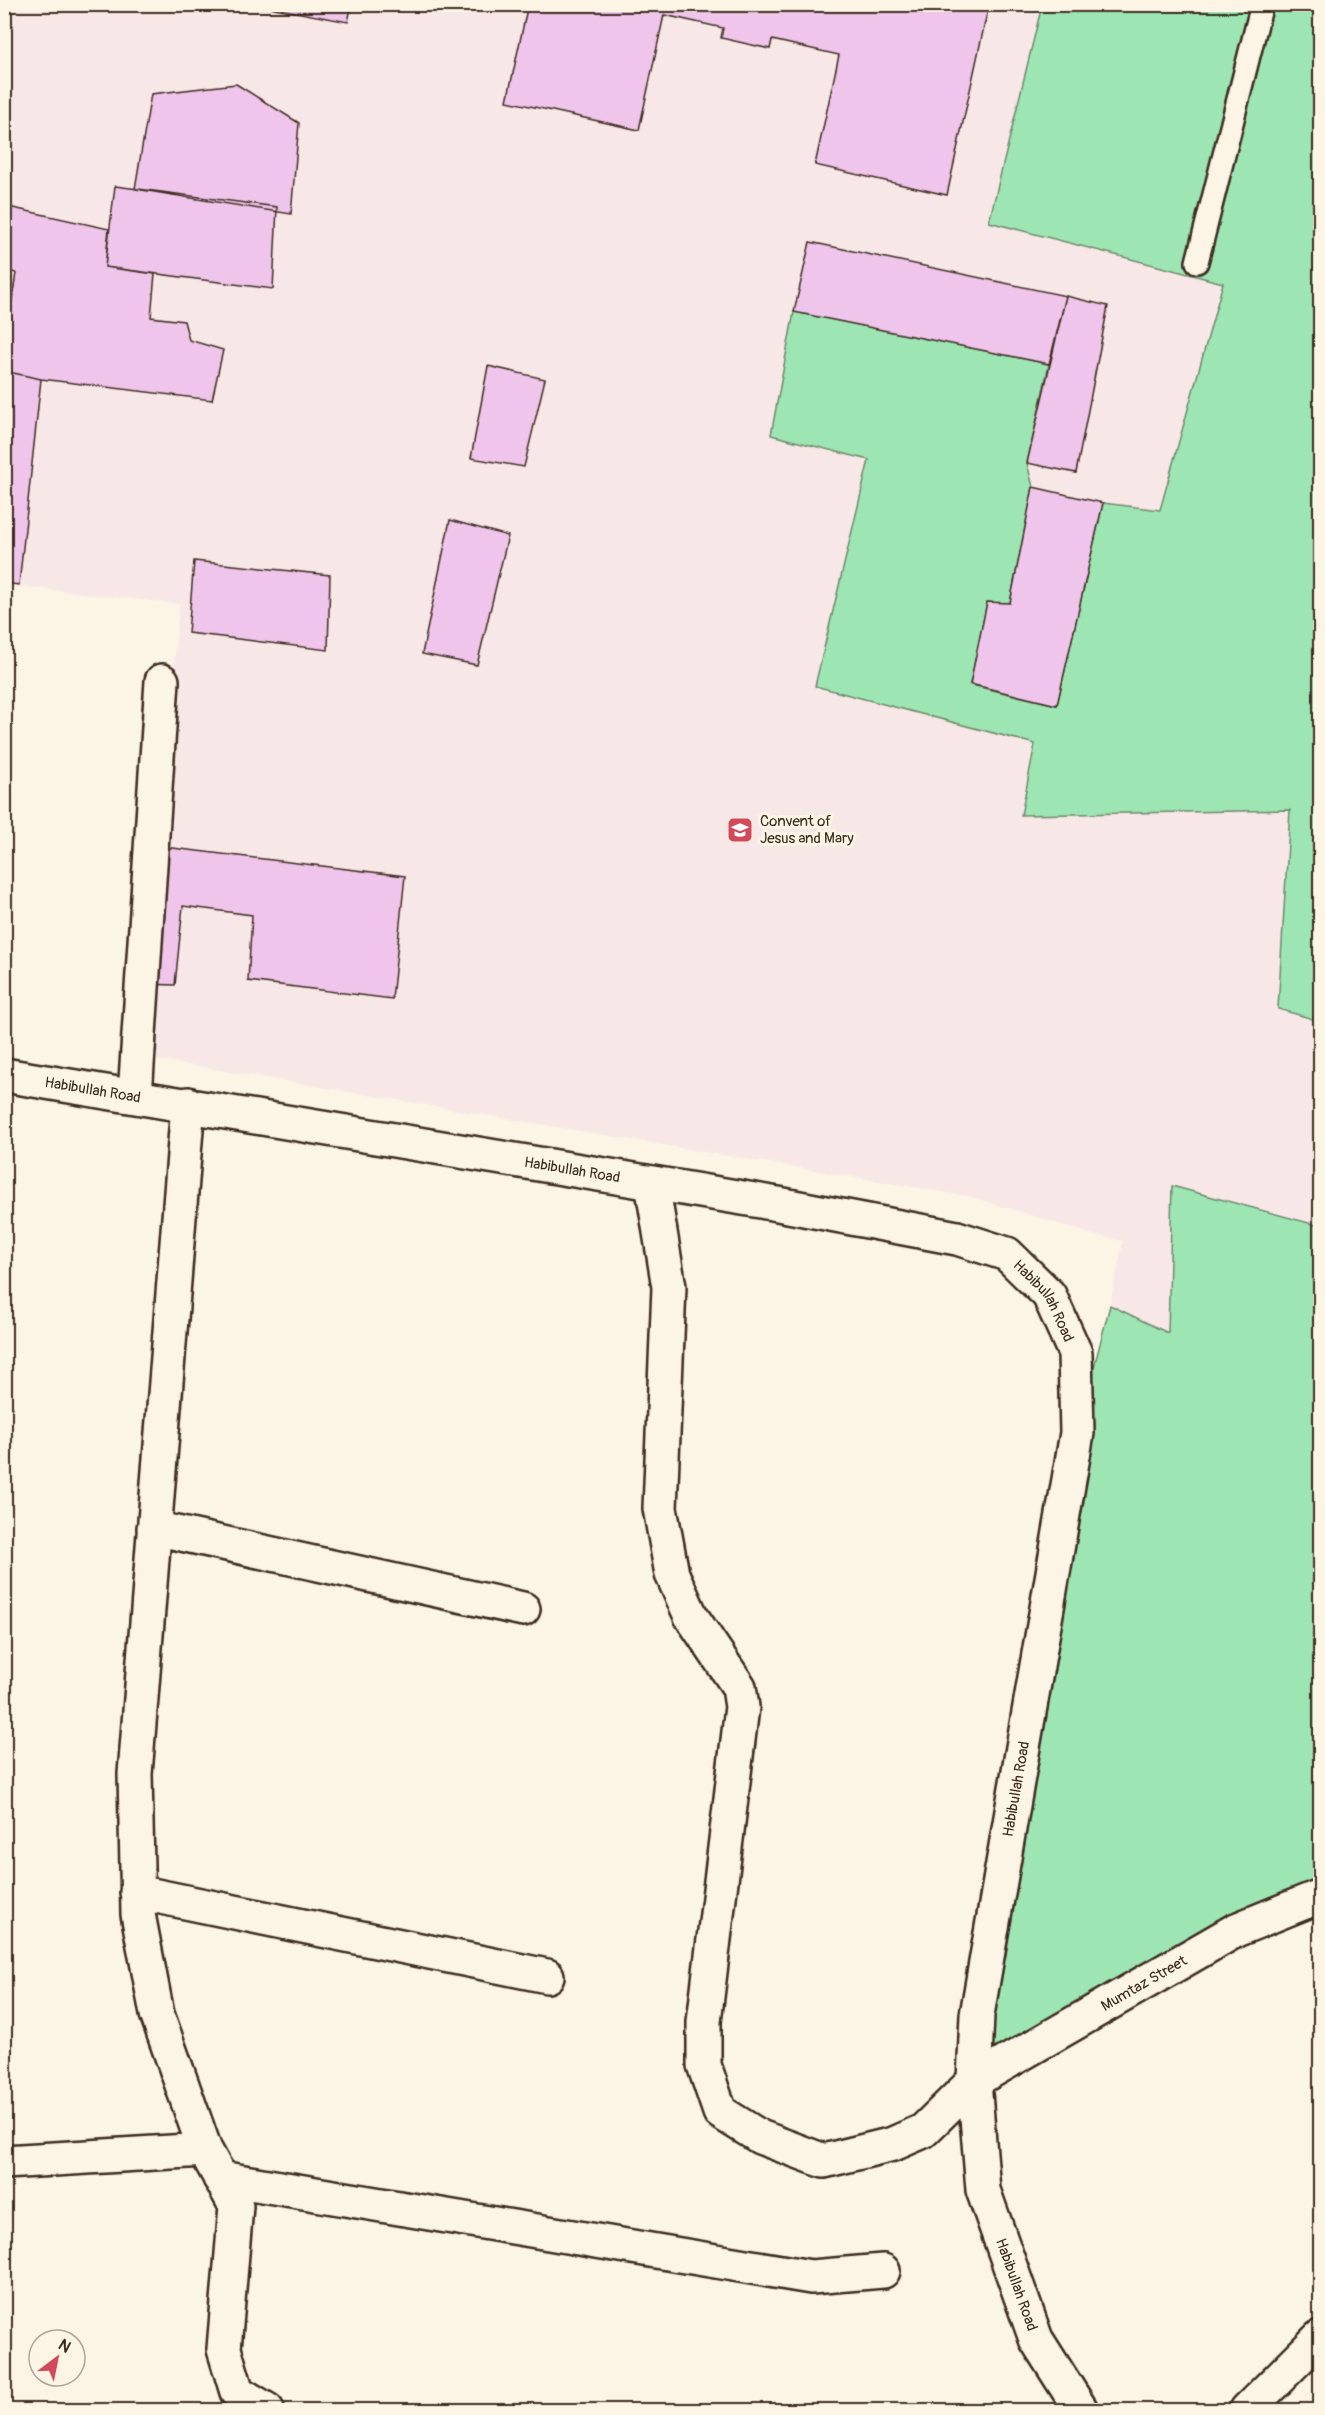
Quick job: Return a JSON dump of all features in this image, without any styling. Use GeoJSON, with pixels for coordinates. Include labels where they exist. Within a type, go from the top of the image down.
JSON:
{"type":"FeatureCollection","features":[{"type":"Feature","properties":{"kind":"street"},"geometry":{"type":"LineString","coordinates":[[135,1096],[162,681]]}},
{"type":"Feature","properties":{"kind":"street","name":"Habibullah Road"},"geometry":{"type":"LineString","coordinates":[[4,1075],[778,1204],[957,1238],[1007,1254],[1049,1295],[1075,1353],[1077,1433],[977,2015],[974,2081],[983,2190],[1036,2338],[1081,2410]]}},
{"type":"Feature","properties":{"kind":"street"},"geometry":{"type":"LineString","coordinates":[[188,1104],[135,1774],[138,1914],[157,2014],[212,2164],[236,2206],[224,2349],[227,2401],[267,2410]]}},
{"type":"Feature","properties":{"kind":"street","name":"Mumtaz Street"},"geometry":{"type":"LineString","coordinates":[[652,1183],[669,1287],[660,1508],[672,1574],[691,1616],[739,1687],[741,1707],[704,2022],[704,2065],[720,2112],[760,2137],[824,2161],[893,2144],[923,2131],[974,2081],[1236,1930],[1320,1896]]}},
{"type":"Feature","properties":{"kind":"street"},"geometry":{"type":"LineString","coordinates":[[154,1528],[523,1609]]}},
{"type":"Feature","properties":{"kind":"street"},"geometry":{"type":"LineString","coordinates":[[137,1892],[547,1976]]}},
{"type":"Feature","properties":{"kind":"street"},"geometry":{"type":"LineString","coordinates":[[4,2162],[212,2164],[811,2277],[883,2271]]}},
{"type":"Feature","properties":{"kind":"street"},"geometry":{"type":"LineString","coordinates":[[1246,2410],[1320,2337]]}},
{"type":"Feature","properties":{"kind":"lane"},"geometry":{"type":"LineString","coordinates":[[1197,262],[1262,4]]}},
{"type":"Feature","properties":{"kind":"shaded area","name":"Convent of Jesus and Mary"},"geometry":{"type":"Polygon","coordinates":[[[5,5],[1320,5],[1320,1896],[974,2081],[1123,1241],[1094,1235],[972,1197],[141,1057],[179,604],[5,585],[5,5]]]}},
{"type":"Feature","properties":{"kind":"green space"},"geometry":{"type":"Polygon","coordinates":[[[1042,5],[1320,5],[1320,1021],[1278,1009],[1290,810],[1021,815],[1035,744],[815,686],[869,460],[771,435],[794,312],[1049,364],[1027,463],[1033,487],[1010,603],[987,603],[970,685],[1057,705],[1103,503],[1160,510],[1223,283],[989,222],[1042,5]]]}},
{"type":"Feature","properties":{"kind":"green space"},"geometry":{"type":"Polygon","coordinates":[[[1172,1186],[1320,1226],[1320,1896],[974,2081],[1077,1433],[1110,1305],[1168,1333],[1172,1186]]]}},
{"type":"Feature","properties":{"kind":"building"},"geometry":{"type":"Polygon","coordinates":[[[268,4],[352,4],[348,22],[268,7],[268,4]]]}},
{"type":"Feature","properties":{"kind":"building"},"geometry":{"type":"Polygon","coordinates":[[[528,4],[989,4],[947,195],[815,165],[839,55],[772,40],[770,49],[721,38],[723,28],[664,15],[639,130],[507,101],[528,4]]]}},
{"type":"Feature","properties":{"kind":"building"},"geometry":{"type":"Polygon","coordinates":[[[236,84],[299,123],[291,214],[135,189],[151,94],[236,84]]]}},
{"type":"Feature","properties":{"kind":"building"},"geometry":{"type":"Polygon","coordinates":[[[115,186],[277,207],[273,289],[105,267],[115,186]]]}},
{"type":"Feature","properties":{"kind":"building"},"geometry":{"type":"Polygon","coordinates":[[[4,206],[109,229],[105,267],[155,274],[151,317],[184,321],[189,340],[223,350],[212,400],[41,379],[4,371],[4,353],[16,273],[4,270],[4,206]]]}},
{"type":"Feature","properties":{"kind":"building"},"geometry":{"type":"Polygon","coordinates":[[[810,242],[1066,296],[1049,364],[794,312],[810,242]]]}},
{"type":"Feature","properties":{"kind":"building"},"geometry":{"type":"Polygon","coordinates":[[[1066,296],[1108,306],[1076,473],[1027,463],[1066,296]]]}},
{"type":"Feature","properties":{"kind":"building"},"geometry":{"type":"Polygon","coordinates":[[[488,366],[545,379],[524,467],[471,458],[488,366]]]}},
{"type":"Feature","properties":{"kind":"building"},"geometry":{"type":"Polygon","coordinates":[[[4,371],[41,379],[19,585],[4,583],[4,371]]]}},
{"type":"Feature","properties":{"kind":"building"},"geometry":{"type":"Polygon","coordinates":[[[1033,487],[1103,503],[1057,705],[970,684],[987,602],[1010,603],[1033,487]]]}},
{"type":"Feature","properties":{"kind":"building"},"geometry":{"type":"Polygon","coordinates":[[[450,520],[508,536],[477,665],[422,654],[450,520]]]}},
{"type":"Feature","properties":{"kind":"building"},"geometry":{"type":"Polygon","coordinates":[[[194,561],[330,575],[328,650],[188,633],[194,561]]]}},
{"type":"Feature","properties":{"kind":"building"},"geometry":{"type":"Polygon","coordinates":[[[156,846],[405,876],[392,999],[248,981],[252,915],[183,906],[175,985],[143,984],[156,846]]]}},
{"type":"Feature","properties":{"kind":"place","name":"Convent of Jesus and Mary"},"geometry":{"type":"Point","coordinates":[740,830]}}]}
